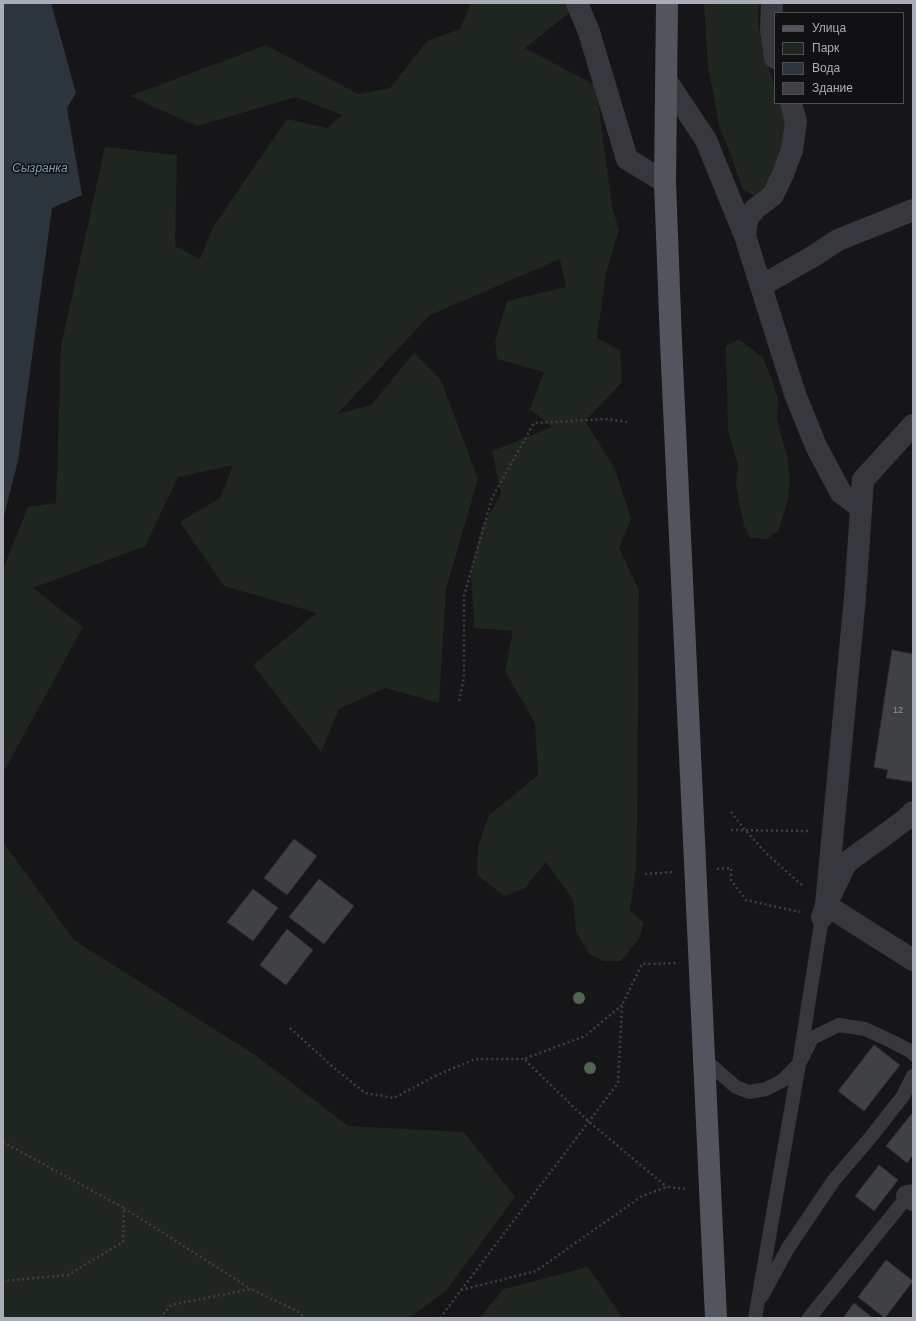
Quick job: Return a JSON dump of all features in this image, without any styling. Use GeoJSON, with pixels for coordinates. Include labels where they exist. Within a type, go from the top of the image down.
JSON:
{"type":"FeatureCollection","features":[{"type":"Feature","properties":{"kind":"main road"},"geometry":{"type":"LineString","coordinates":[[667,3],[666,182],[671,342],[716,1318]]}},
{"type":"Feature","properties":{"kind":"street"},"geometry":{"type":"LineString","coordinates":[[578,3],[589,32],[627,159],[666,182]]}},
{"type":"Feature","properties":{"kind":"street"},"geometry":{"type":"LineString","coordinates":[[772,3],[771,31],[774,51]]}},
{"type":"Feature","properties":{"kind":"street"},"geometry":{"type":"LineString","coordinates":[[666,80],[706,140],[745,236],[795,394],[816,446],[841,493],[861,508]]}},
{"type":"Feature","properties":{"kind":"street"},"geometry":{"type":"LineString","coordinates":[[745,236],[747,220],[755,209],[773,195],[792,150],[796,122],[791,104]]}},
{"type":"Feature","properties":{"kind":"street"},"geometry":{"type":"LineString","coordinates":[[761,286],[812,257],[838,240],[913,210]]}},
{"type":"Feature","properties":{"kind":"street"},"geometry":{"type":"LineString","coordinates":[[824,911],[855,597],[863,480],[913,425]]}},
{"type":"Feature","properties":{"kind":"street"},"geometry":{"type":"LineString","coordinates":[[824,911],[846,863],[905,820],[913,812]]}},
{"type":"Feature","properties":{"kind":"street"},"geometry":{"type":"LineString","coordinates":[[824,911],[913,960]]}},
{"type":"Feature","properties":{"kind":"lane"},"geometry":{"type":"LineString","coordinates":[[755,1313],[799,1064],[824,911]]}},
{"type":"Feature","properties":{"kind":"lane"},"geometry":{"type":"LineString","coordinates":[[705,1060],[736,1087],[749,1092],[766,1089],[782,1080],[799,1064],[812,1038],[839,1025],[865,1029],[891,1041],[912,1052],[913,1054]]}},
{"type":"Feature","properties":{"kind":"lane"},"geometry":{"type":"LineString","coordinates":[[755,1313],[788,1248],[834,1180],[903,1096],[913,1076]]}},
{"type":"Feature","properties":{"kind":"lane"},"geometry":{"type":"LineString","coordinates":[[809,1318],[911,1195]]}},
{"type":"Feature","properties":{"kind":"path"},"geometry":{"type":"LineString","coordinates":[[459,702],[464,677],[464,596],[492,498],[534,423],[606,419],[628,422]]}},
{"type":"Feature","properties":{"kind":"path"},"geometry":{"type":"LineString","coordinates":[[731,812],[767,854],[824,911]]}},
{"type":"Feature","properties":{"kind":"path"},"geometry":{"type":"LineString","coordinates":[[731,830],[833,831]]}},
{"type":"Feature","properties":{"kind":"path"},"geometry":{"type":"LineString","coordinates":[[731,868],[732,880],[746,900],[824,911]]}},
{"type":"Feature","properties":{"kind":"path"},"geometry":{"type":"LineString","coordinates":[[290,1028],[333,1067],[365,1093],[394,1098],[435,1076],[475,1059],[524,1059],[586,1036],[622,1004],[642,964],[700,963]]}},
{"type":"Feature","properties":{"kind":"path"},"geometry":{"type":"LineString","coordinates":[[440,1318],[618,1083],[622,1004]]}},
{"type":"Feature","properties":{"kind":"path"},"geometry":{"type":"LineString","coordinates":[[524,1059],[588,1121],[667,1187]]}},
{"type":"Feature","properties":{"kind":"path"},"geometry":{"type":"LineString","coordinates":[[3,1142],[124,1208],[251,1289],[297,1311],[304,1318]]}},
{"type":"Feature","properties":{"kind":"path"},"geometry":{"type":"LineString","coordinates":[[461,1290],[536,1271],[642,1196],[667,1187],[711,1192]]}},
{"type":"Feature","properties":{"kind":"path"},"geometry":{"type":"LineString","coordinates":[[3,1281],[68,1275],[122,1242],[124,1208]]}},
{"type":"Feature","properties":{"kind":"path"},"geometry":{"type":"LineString","coordinates":[[160,1318],[171,1305],[251,1289]]}},
{"type":"Feature","properties":{"kind":"green space"},"geometry":{"type":"Polygon","coordinates":[[[471,3],[566,3],[569,13],[525,48],[596,86],[612,206],[619,230],[606,273],[597,338],[620,350],[622,382],[585,421],[615,469],[631,519],[619,548],[639,590],[636,868],[630,911],[644,923],[639,939],[621,961],[603,961],[589,954],[576,931],[573,900],[546,862],[525,888],[504,896],[477,875],[478,846],[489,815],[538,775],[535,723],[505,671],[513,631],[474,628],[471,570],[482,527],[501,494],[492,451],[552,427],[530,409],[544,372],[497,359],[495,342],[507,301],[566,287],[560,259],[430,315],[337,414],[371,405],[414,353],[441,380],[478,479],[446,589],[439,703],[385,688],[339,709],[321,752],[253,665],[317,613],[224,586],[180,522],[220,498],[233,465],[178,477],[145,546],[33,588],[83,627],[3,773],[3,569],[28,507],[56,503],[61,346],[105,147],[177,155],[175,246],[200,259],[213,227],[287,119],[327,128],[342,115],[296,97],[197,126],[130,96],[266,45],[358,94],[390,88],[427,41],[460,29],[471,3]]]}},
{"type":"Feature","properties":{"kind":"green space"},"geometry":{"type":"Polygon","coordinates":[[[704,3],[759,3],[758,19],[762,49],[774,84],[774,104],[781,104],[789,128],[780,164],[765,187],[754,195],[743,190],[720,129],[708,67],[704,3]]]}},
{"type":"Feature","properties":{"kind":"green space"},"geometry":{"type":"Polygon","coordinates":[[[739,339],[763,358],[778,398],[777,418],[787,455],[790,479],[788,499],[779,530],[767,539],[750,538],[744,525],[736,487],[738,464],[728,432],[726,346],[739,339]]]}},
{"type":"Feature","properties":{"kind":"green space"},"geometry":{"type":"Polygon","coordinates":[[[3,842],[74,940],[258,1057],[348,1126],[464,1132],[515,1197],[446,1291],[409,1318],[3,1318],[3,842]]]}},
{"type":"Feature","properties":{"kind":"green space"},"geometry":{"type":"Polygon","coordinates":[[[588,1267],[621,1316],[619,1318],[479,1318],[504,1289],[588,1267]]]}},
{"type":"Feature","properties":{"kind":"water","name":"Сызранка"},"geometry":{"type":"Polygon","coordinates":[[[3,3],[51,3],[76,93],[67,108],[82,195],[52,208],[18,461],[3,519],[3,3]]]}},
{"type":"Feature","properties":{"kind":"building"},"geometry":{"type":"Polygon","coordinates":[[[892,650],[913,654],[913,782],[886,778],[888,770],[874,767],[892,650]]]}},
{"type":"Feature","properties":{"kind":"building"},"geometry":{"type":"Polygon","coordinates":[[[294,839],[317,856],[287,895],[264,878],[294,839]]]}},
{"type":"Feature","properties":{"kind":"building"},"geometry":{"type":"Polygon","coordinates":[[[319,879],[354,906],[324,944],[289,917],[319,879]]]}},
{"type":"Feature","properties":{"kind":"building"},"geometry":{"type":"Polygon","coordinates":[[[253,889],[278,908],[253,941],[227,922],[253,889]]]}},
{"type":"Feature","properties":{"kind":"building"},"geometry":{"type":"Polygon","coordinates":[[[287,929],[313,950],[286,985],[260,965],[287,929]]]}},
{"type":"Feature","properties":{"kind":"building"},"geometry":{"type":"Polygon","coordinates":[[[874,1045],[900,1065],[864,1111],[838,1091],[874,1045]]]}},
{"type":"Feature","properties":{"kind":"building"},"geometry":{"type":"Polygon","coordinates":[[[913,1112],[913,1155],[907,1163],[886,1146],[913,1112]]]}},
{"type":"Feature","properties":{"kind":"building"},"geometry":{"type":"Polygon","coordinates":[[[879,1165],[898,1180],[874,1211],[855,1196],[879,1165]]]}},
{"type":"Feature","properties":{"kind":"building"},"geometry":{"type":"Polygon","coordinates":[[[886,1260],[913,1281],[885,1318],[858,1297],[886,1260]]]}},
{"type":"Feature","properties":{"kind":"building"},"geometry":{"type":"Polygon","coordinates":[[[854,1303],[873,1318],[843,1318],[854,1303]]]}}]}
